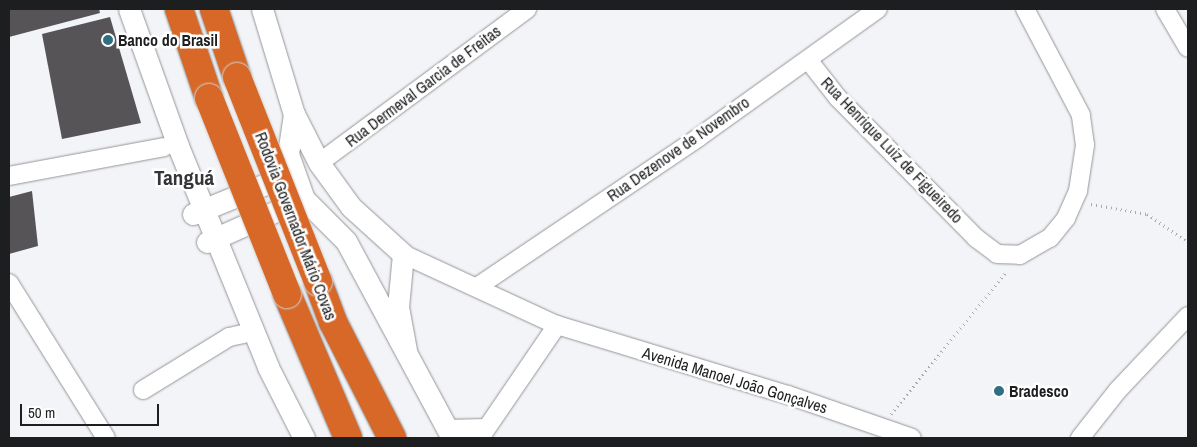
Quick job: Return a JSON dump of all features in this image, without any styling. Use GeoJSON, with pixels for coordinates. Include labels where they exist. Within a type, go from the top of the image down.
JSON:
{"type":"FeatureCollection","features":[{"type":"Feature","properties":{"kind":"highway","name":"Rodovia Governador Mário Covas"},"geometry":{"type":"LineString","coordinates":[[179,9],[209,98],[287,294],[348,438]]}},
{"type":"Feature","properties":{"kind":"highway","name":"Rodovia Governador Mário Covas"},"geometry":{"type":"LineString","coordinates":[[214,9],[237,77],[333,322],[392,438]]}},
{"type":"Feature","properties":{"kind":"street"},"geometry":{"type":"LineString","coordinates":[[118,9],[171,146],[199,212],[268,367],[304,438]]}},
{"type":"Feature","properties":{"kind":"street"},"geometry":{"type":"LineString","coordinates":[[129,9],[171,146]]}},
{"type":"Feature","properties":{"kind":"street"},"geometry":{"type":"LineString","coordinates":[[262,9],[294,114],[319,163],[333,187],[403,254],[398,307],[406,350]]}},
{"type":"Feature","properties":{"kind":"street","name":"Rua Dermeval Garcia de Freitas"},"geometry":{"type":"LineString","coordinates":[[319,163],[527,9]]}},
{"type":"Feature","properties":{"kind":"street","name":"Rua Dezenove de Novembro"},"geometry":{"type":"LineString","coordinates":[[477,287],[808,60],[878,9]]}},
{"type":"Feature","properties":{"kind":"street"},"geometry":{"type":"LineString","coordinates":[[1020,255],[1050,238],[1074,202],[1084,160],[1080,115],[1025,9]]}},
{"type":"Feature","properties":{"kind":"street"},"geometry":{"type":"LineString","coordinates":[[1165,9],[1188,48]]}},
{"type":"Feature","properties":{"kind":"street","name":"Rua Henrique Luiz de Figueiredo"},"geometry":{"type":"LineString","coordinates":[[808,60],[838,98],[976,238],[997,254],[1020,255]]}},
{"type":"Feature","properties":{"kind":"street"},"geometry":{"type":"LineString","coordinates":[[294,114],[288,145],[293,173],[304,199],[346,241],[406,350],[449,434],[483,433],[558,325]]}},
{"type":"Feature","properties":{"kind":"street"},"geometry":{"type":"LineString","coordinates":[[9,176],[171,146]]}},
{"type":"Feature","properties":{"kind":"street"},"geometry":{"type":"LineString","coordinates":[[199,212],[319,163]]}},
{"type":"Feature","properties":{"kind":"street"},"geometry":{"type":"LineString","coordinates":[[212,240],[333,187]]}},
{"type":"Feature","properties":{"kind":"street"},"geometry":{"type":"LineString","coordinates":[[212,240],[243,334],[268,367]]}},
{"type":"Feature","properties":{"kind":"street","name":"Avenida Manoel João Gonçalves"},"geometry":{"type":"LineString","coordinates":[[403,254],[558,325],[912,438]]}},
{"type":"Feature","properties":{"kind":"street"},"geometry":{"type":"LineString","coordinates":[[9,283],[106,438]]}},
{"type":"Feature","properties":{"kind":"street"},"geometry":{"type":"LineString","coordinates":[[1080,438],[1118,390],[1188,316]]}},
{"type":"Feature","properties":{"kind":"street"},"geometry":{"type":"LineString","coordinates":[[143,390],[230,337],[243,334]]}},
{"type":"Feature","properties":{"kind":"path"},"geometry":{"type":"LineString","coordinates":[[1074,202],[1147,214],[1188,242]]}},
{"type":"Feature","properties":{"kind":"path"},"geometry":{"type":"LineString","coordinates":[[880,427],[1020,255]]}},
{"type":"Feature","properties":{"kind":"building"},"geometry":{"type":"Polygon","coordinates":[[[9,9],[99,9],[100,13],[9,37],[9,9]]]}},
{"type":"Feature","properties":{"kind":"building"},"geometry":{"type":"Polygon","coordinates":[[[110,17],[141,123],[62,139],[42,34],[110,17]]]}},
{"type":"Feature","properties":{"kind":"building"},"geometry":{"type":"Polygon","coordinates":[[[32,191],[38,246],[9,254],[9,197],[32,191]]]}},
{"type":"Feature","properties":{"kind":"place","name":"Banco do Brasil"},"geometry":{"type":"Point","coordinates":[108,40]}},
{"type":"Feature","properties":{"kind":"place","name":"Bradesco"},"geometry":{"type":"Point","coordinates":[999,391]}},
{"type":"Feature","properties":{"kind":"district","name":"Tanguá"},"geometry":{"type":"Point","coordinates":[184,178]}}]}
